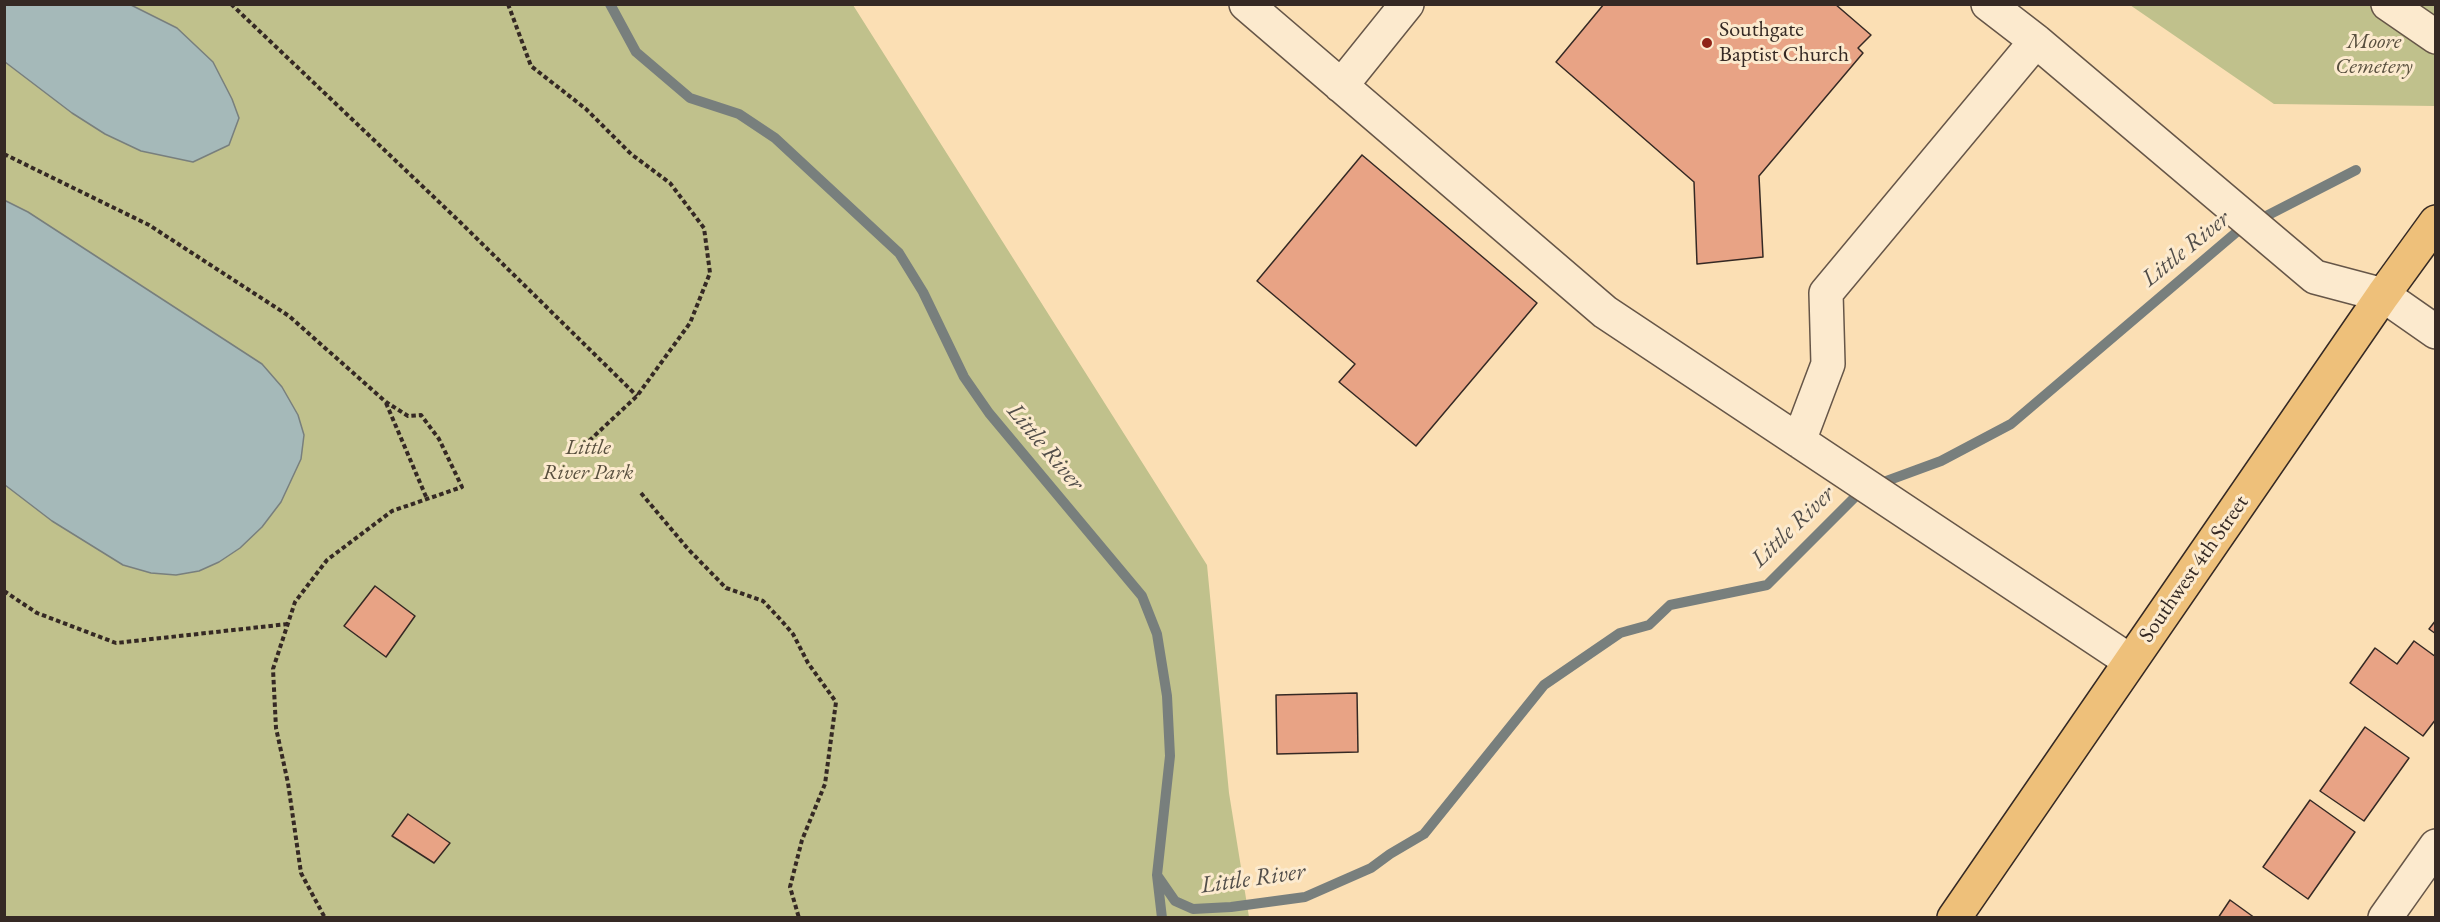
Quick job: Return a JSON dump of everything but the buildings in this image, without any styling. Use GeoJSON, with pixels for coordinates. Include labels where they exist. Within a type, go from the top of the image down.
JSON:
{"type":"FeatureCollection","features":[{"type":"Feature","properties":{"kind":"main road","name":"Southwest 4th Street"},"geometry":{"type":"LineString","coordinates":[[1954,918],[2383,295],[2436,222]]}},
{"type":"Feature","properties":{"kind":"street"},"geometry":{"type":"LineString","coordinates":[[1246,4],[1605,312],[2130,661]]}},
{"type":"Feature","properties":{"kind":"street"},"geometry":{"type":"LineString","coordinates":[[1341,86],[1407,4]]}},
{"type":"Feature","properties":{"kind":"street"},"geometry":{"type":"LineString","coordinates":[[1988,4],[2036,41],[2315,277],[2383,295],[2436,332]]}},
{"type":"Feature","properties":{"kind":"street"},"geometry":{"type":"LineString","coordinates":[[2388,4],[2436,37]]}},
{"type":"Feature","properties":{"kind":"street"},"geometry":{"type":"LineString","coordinates":[[1799,441],[1828,364],[1826,293],[2036,41]]}},
{"type":"Feature","properties":{"kind":"street"},"geometry":{"type":"LineString","coordinates":[[2385,918],[2436,846]]}},
{"type":"Feature","properties":{"kind":"path"},"geometry":{"type":"LineString","coordinates":[[231,4],[459,221],[637,396]]}},
{"type":"Feature","properties":{"kind":"path"},"geometry":{"type":"LineString","coordinates":[[508,4],[531,66],[586,109],[631,154],[670,183],[704,228],[710,273],[690,323],[637,396],[575,454]]}},
{"type":"Feature","properties":{"kind":"path"},"geometry":{"type":"LineString","coordinates":[[4,154],[149,225],[289,316],[386,402],[408,416],[420,415],[439,439],[462,487],[392,511],[327,560],[295,602],[273,669],[276,728],[288,783],[302,873],[325,918]]}},
{"type":"Feature","properties":{"kind":"path"},"geometry":{"type":"LineString","coordinates":[[386,402],[427,499]]}},
{"type":"Feature","properties":{"kind":"path"},"geometry":{"type":"LineString","coordinates":[[641,493],[688,549],[726,588],[763,602],[793,634],[808,663],[836,702],[825,784],[802,840],[790,887],[799,918]]}},
{"type":"Feature","properties":{"kind":"path"},"geometry":{"type":"LineString","coordinates":[[4,591],[36,613],[116,643],[288,624]]}},
{"type":"Feature","properties":{"kind":"green space","name":"Little River Park"},"geometry":{"type":"Polygon","coordinates":[[[5,5],[853,5],[1207,565],[1229,793],[1249,917],[5,918],[5,5]]]}},
{"type":"Feature","properties":{"kind":"green space","name":"Moore Cemetery"},"geometry":{"type":"Polygon","coordinates":[[[2130,5],[2435,5],[2435,106],[2274,104],[2130,5]]]}},
{"type":"Feature","properties":{"kind":"shaded area"},"geometry":{"type":"Polygon","coordinates":[[[4,5],[131,5],[177,28],[213,62],[232,99],[239,118],[229,145],[193,162],[141,151],[105,134],[72,113],[5,62],[4,5]]]}},
{"type":"Feature","properties":{"kind":"shaded area"},"geometry":{"type":"Polygon","coordinates":[[[4,200],[28,212],[262,364],[282,387],[298,415],[304,435],[301,459],[281,502],[262,527],[240,548],[219,562],[199,571],[176,575],[151,573],[123,565],[52,521],[5,485],[4,200]]]}},
{"type":"Feature","properties":{"kind":"waterway","name":"Little River"},"geometry":{"type":"LineString","coordinates":[[610,4],[636,52],[690,98],[739,114],[775,138],[899,253],[923,292],[964,377],[989,413],[1142,596],[1157,634],[1167,696],[1170,756],[1157,875],[1162,918]]}},
{"type":"Feature","properties":{"kind":"waterway","name":"Little River"},"geometry":{"type":"LineString","coordinates":[[1157,875],[1175,901],[1193,909],[1231,907],[1305,897],[1371,868],[1424,834],[1544,685],[1620,633],[1649,625],[1670,605],[1767,585],[1862,490],[1941,461],[2011,424],[2239,230],[2356,170]]}},
{"type":"Feature","properties":{"kind":"place","name":"Southgate Baptist Church"},"geometry":{"type":"Point","coordinates":[1707,43]}}]}
